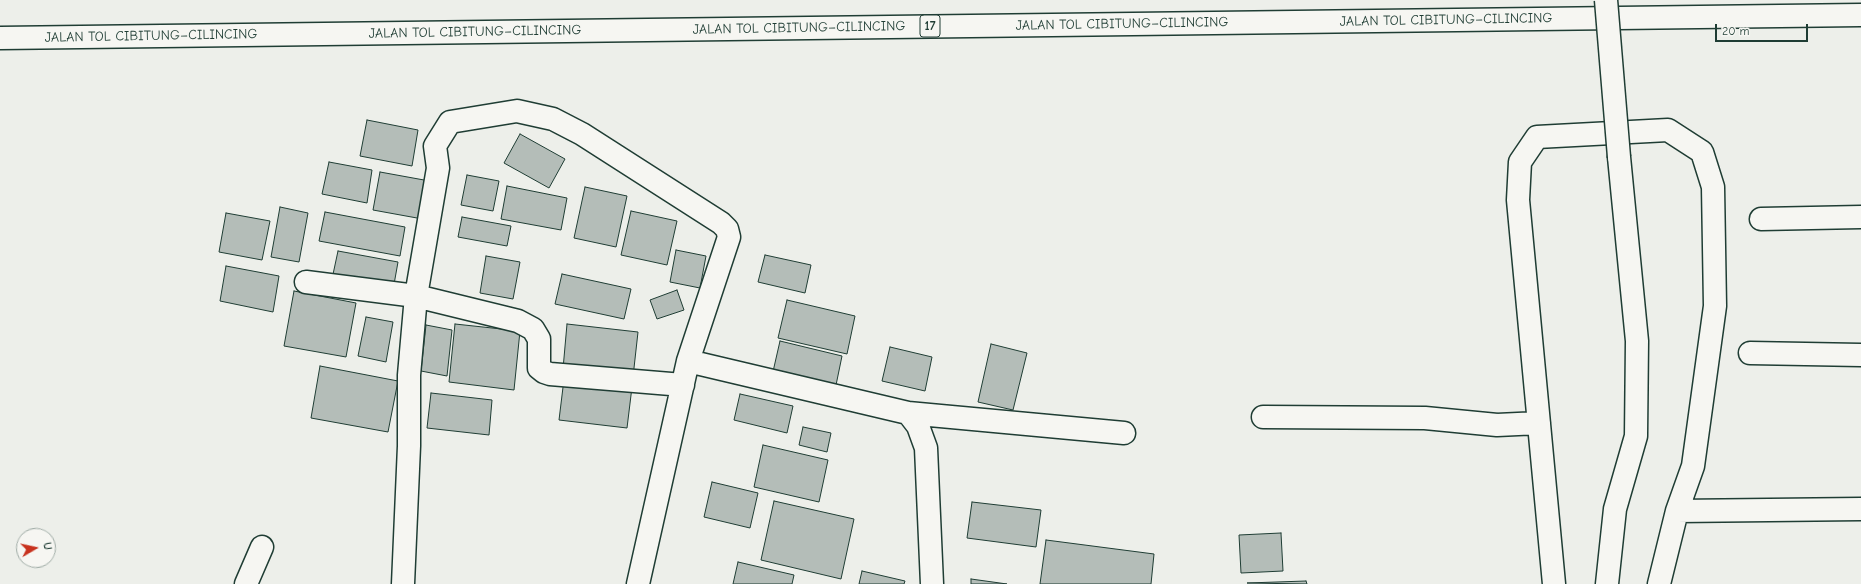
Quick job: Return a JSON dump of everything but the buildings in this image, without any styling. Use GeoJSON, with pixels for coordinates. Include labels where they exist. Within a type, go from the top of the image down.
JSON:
{"type":"FeatureCollection","features":[{"type":"Feature","properties":{"kind":"main road"},"geometry":{"type":"LineString","coordinates":[[1606,0],[1619,157],[1637,341],[1636,436],[1615,509],[1607,584]]}},
{"type":"Feature","properties":{"kind":"main road","name":"JALAN TOL CIBITUNG–CILINCING"},"geometry":{"type":"LineString","coordinates":[[0,38],[1861,15]]}},
{"type":"Feature","properties":{"kind":"main road"},"geometry":{"type":"LineString","coordinates":[[403,584],[409,446],[409,375],[416,296],[438,168],[435,146],[450,122],[517,111],[553,120],[582,134],[721,223],[727,230],[729,237],[688,361],[638,584]]}},
{"type":"Feature","properties":{"kind":"main road"},"geometry":{"type":"LineString","coordinates":[[1554,584],[1518,200],[1520,162],[1537,137],[1668,130],[1702,152],[1713,187],[1716,306],[1693,466],[1677,511],[1659,584]]}},
{"type":"Feature","properties":{"kind":"main road"},"geometry":{"type":"LineString","coordinates":[[1761,219],[1861,217]]}},
{"type":"Feature","properties":{"kind":"main road"},"geometry":{"type":"LineString","coordinates":[[306,282],[416,296],[518,321],[534,329],[539,339],[539,368],[544,372],[583,377],[683,385]]}},
{"type":"Feature","properties":{"kind":"main road"},"geometry":{"type":"LineString","coordinates":[[1750,353],[1861,355]]}},
{"type":"Feature","properties":{"kind":"main road"},"geometry":{"type":"LineString","coordinates":[[688,361],[908,413],[1124,433]]}},
{"type":"Feature","properties":{"kind":"main road"},"geometry":{"type":"LineString","coordinates":[[908,413],[918,426],[926,448],[932,584]]}},
{"type":"Feature","properties":{"kind":"main road"},"geometry":{"type":"LineString","coordinates":[[1263,417],[1425,418],[1497,426],[1538,423]]}},
{"type":"Feature","properties":{"kind":"main road"},"geometry":{"type":"LineString","coordinates":[[1677,511],[1861,509]]}},
{"type":"Feature","properties":{"kind":"main road"},"geometry":{"type":"LineString","coordinates":[[246,584],[262,548]]}}]}
